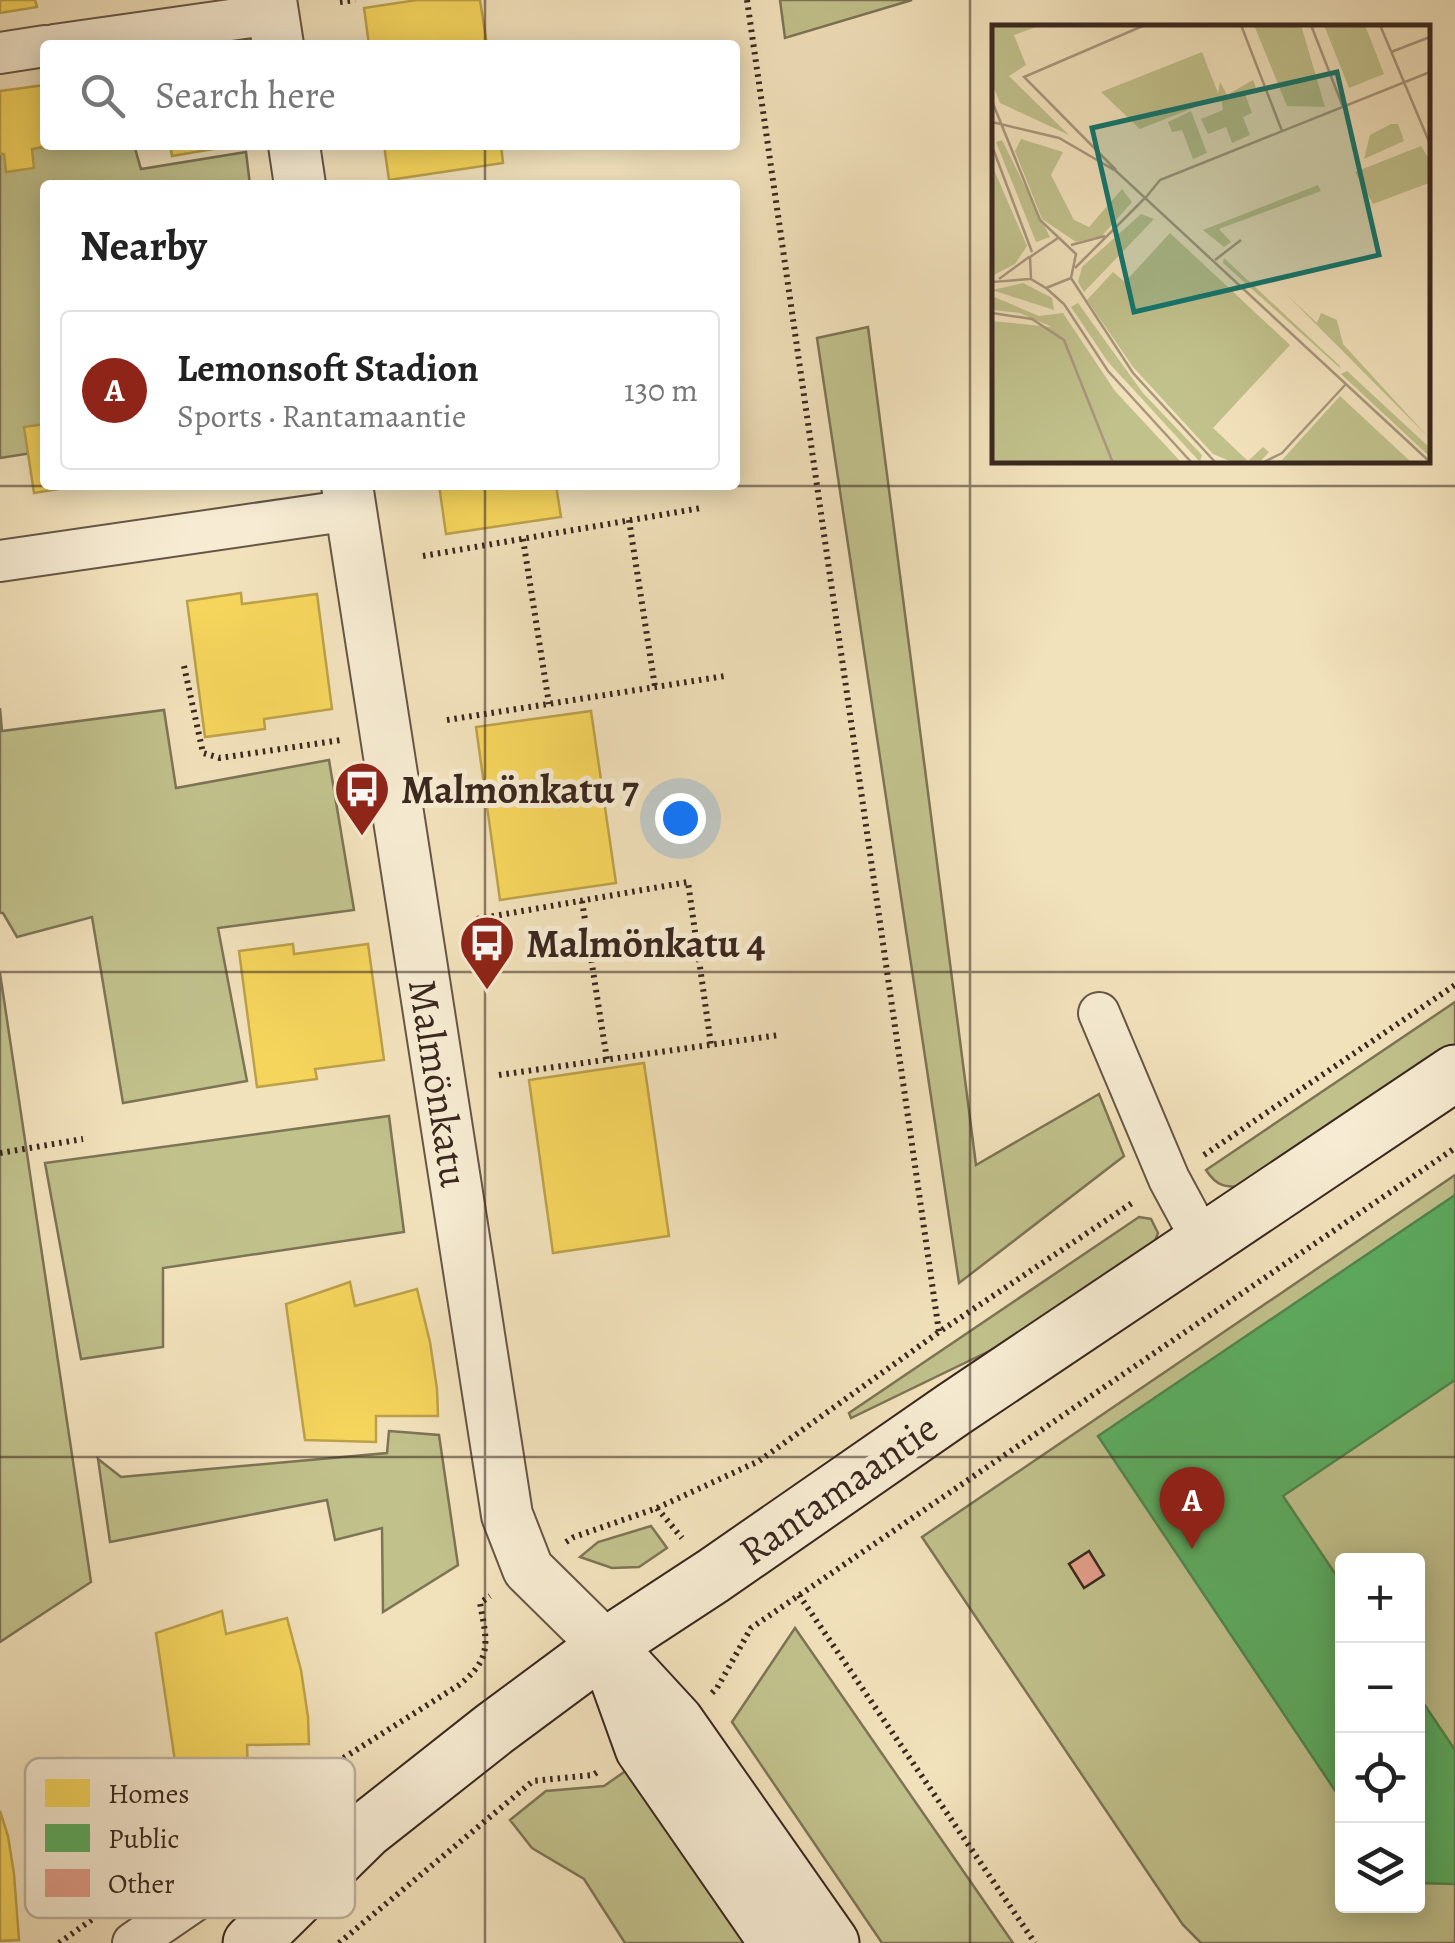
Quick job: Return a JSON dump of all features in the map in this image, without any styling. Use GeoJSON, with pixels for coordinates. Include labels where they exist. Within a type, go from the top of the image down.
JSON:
{"type":"FeatureCollection","features":[{"type":"Feature","properties":{"kind":"main road","name":"Rantamaantie"},"geometry":{"type":"LineString","coordinates":[[355,1841],[494,1729],[606,1646],[1455,1073]]}},
{"type":"Feature","properties":{"kind":"main road","name":"Malmönkatu"},"geometry":{"type":"LineString","coordinates":[[606,1646],[778,1943]]}},
{"type":"Feature","properties":{"kind":"main road","name":"Malmönkatu"},"geometry":{"type":"LineString","coordinates":[[660,1735],[832,1943]]}},
{"type":"Feature","properties":{"kind":"main road","name":"Rantamaantie"},"geometry":{"type":"LineString","coordinates":[[251,1943],[276,1918]]}},
{"type":"Feature","properties":{"kind":"street"},"geometry":{"type":"LineString","coordinates":[[98,40],[274,20]]}},
{"type":"Feature","properties":{"kind":"street"},"geometry":{"type":"LineString","coordinates":[[0,53],[40,47]]}},
{"type":"Feature","properties":{"kind":"street"},"geometry":{"type":"LineString","coordinates":[[295,150],[299,180]]}},
{"type":"Feature","properties":{"kind":"street"},"geometry":{"type":"LineString","coordinates":[[0,561],[349,498]]}},
{"type":"Feature","properties":{"kind":"street","name":"Malmönkatu"},"geometry":{"type":"LineString","coordinates":[[349,498],[507,1515],[528,1569],[606,1646]]}},
{"type":"Feature","properties":{"kind":"street"},"geometry":{"type":"LineString","coordinates":[[1099,1013],[1169,1179],[1203,1242]]}},
{"type":"Feature","properties":{"kind":"street"},"geometry":{"type":"LineString","coordinates":[[355,1832],[366,1830]]}},
{"type":"Feature","properties":{"kind":"street"},"geometry":{"type":"LineString","coordinates":[[132,1943],[169,1918]]}},
{"type":"Feature","properties":{"kind":"path"},"geometry":{"type":"LineString","coordinates":[[340,2],[355,0]]}},
{"type":"Feature","properties":{"kind":"path"},"geometry":{"type":"LineString","coordinates":[[747,0],[939,1332]]}},
{"type":"Feature","properties":{"kind":"path"},"geometry":{"type":"LineString","coordinates":[[423,556],[700,508]]}},
{"type":"Feature","properties":{"kind":"path"},"geometry":{"type":"LineString","coordinates":[[629,520],[656,687]]}},
{"type":"Feature","properties":{"kind":"path"},"geometry":{"type":"LineString","coordinates":[[524,539],[549,704]]}},
{"type":"Feature","properties":{"kind":"path"},"geometry":{"type":"LineString","coordinates":[[184,666],[203,753],[220,758],[347,740]]}},
{"type":"Feature","properties":{"kind":"path"},"geometry":{"type":"LineString","coordinates":[[447,720],[725,676]]}},
{"type":"Feature","properties":{"kind":"path"},"geometry":{"type":"LineString","coordinates":[[476,920],[688,882],[710,1044]]}},
{"type":"Feature","properties":{"kind":"path"},"geometry":{"type":"LineString","coordinates":[[582,901],[606,1060]]}},
{"type":"Feature","properties":{"kind":"path"},"geometry":{"type":"LineString","coordinates":[[344,1758],[477,1671],[488,1643],[480,1603],[574,1537],[657,1508],[759,1461],[939,1332],[1455,985]]}},
{"type":"Feature","properties":{"kind":"path"},"geometry":{"type":"LineString","coordinates":[[499,1075],[780,1034]]}},
{"type":"Feature","properties":{"kind":"path"},"geometry":{"type":"LineString","coordinates":[[0,1153],[82,1139]]}},
{"type":"Feature","properties":{"kind":"path"},"geometry":{"type":"LineString","coordinates":[[340,1943],[533,1781],[593,1775],[660,1735],[718,1688],[750,1628],[1455,1148]]}},
{"type":"Feature","properties":{"kind":"path"},"geometry":{"type":"LineString","coordinates":[[798,1594],[1035,1943]]}},
{"type":"Feature","properties":{"kind":"path"},"geometry":{"type":"LineString","coordinates":[[59,1943],[93,1918]]}},
{"type":"Feature","properties":{"kind":"green space"},"geometry":{"type":"Polygon","coordinates":[[[780,0],[912,0],[785,38],[780,0]]]}},
{"type":"Feature","properties":{"kind":"green space"},"geometry":{"type":"Polygon","coordinates":[[[0,137],[40,144],[40,150],[135,150],[141,169],[246,152],[249,180],[40,180],[40,452],[0,458],[0,137]]]}},
{"type":"Feature","properties":{"kind":"green space"},"geometry":{"type":"Polygon","coordinates":[[[868,327],[976,1165],[1099,1094],[1124,1156],[959,1283],[817,338],[868,327]]]}},
{"type":"Feature","properties":{"kind":"green space"},"geometry":{"type":"Polygon","coordinates":[[[0,708],[2,731],[164,710],[176,788],[329,760],[354,910],[218,928],[247,1081],[123,1103],[92,917],[17,937],[0,913],[0,708]]]}},
{"type":"Feature","properties":{"kind":"green space"},"geometry":{"type":"Polygon","coordinates":[[[0,973],[91,1582],[0,1642],[0,973]]]}},
{"type":"Feature","properties":{"kind":"green space"},"geometry":{"type":"Polygon","coordinates":[[[1455,1002],[1455,1045],[1245,1187],[1222,1185],[1206,1170],[1455,1002]]]}},
{"type":"Feature","properties":{"kind":"green space"},"geometry":{"type":"Polygon","coordinates":[[[389,1116],[404,1232],[163,1268],[163,1347],[81,1359],[45,1163],[389,1116]]]}},
{"type":"Feature","properties":{"kind":"green space"},"geometry":{"type":"Polygon","coordinates":[[[1455,1175],[1455,1943],[1201,1943],[1183,1925],[922,1537],[1455,1175]]]}},
{"type":"Feature","properties":{"kind":"green space"},"geometry":{"type":"Polygon","coordinates":[[[1139,1217],[1151,1219],[1158,1233],[1151,1252],[1010,1341],[851,1418],[849,1413],[1139,1217]]]}},
{"type":"Feature","properties":{"kind":"green space"},"geometry":{"type":"Polygon","coordinates":[[[389,1431],[439,1435],[458,1565],[383,1612],[382,1528],[335,1540],[327,1500],[110,1542],[98,1459],[121,1477],[387,1453],[389,1431]]]}},
{"type":"Feature","properties":{"kind":"green space"},"geometry":{"type":"Polygon","coordinates":[[[651,1526],[667,1548],[639,1567],[612,1568],[580,1557],[598,1542],[651,1526]]]}},
{"type":"Feature","properties":{"kind":"green space"},"geometry":{"type":"Polygon","coordinates":[[[795,1628],[1013,1943],[882,1943],[732,1722],[795,1628]]]}},
{"type":"Feature","properties":{"kind":"green space"},"geometry":{"type":"Polygon","coordinates":[[[627,1770],[756,1943],[625,1943],[584,1879],[532,1848],[510,1820],[546,1791],[604,1786],[627,1770]]]}},
{"type":"Feature","properties":{"kind":"building: Homes"},"geometry":{"type":"Polygon","coordinates":[[[0,0],[35,0],[37,7],[0,13],[0,0]]]}},
{"type":"Feature","properties":{"kind":"building: Homes"},"geometry":{"type":"Polygon","coordinates":[[[417,0],[480,0],[486,40],[368,40],[364,8],[417,0]]]}},
{"type":"Feature","properties":{"kind":"building: Homes"},"geometry":{"type":"Polygon","coordinates":[[[40,86],[40,148],[32,149],[34,168],[6,172],[4,154],[0,154],[0,91],[40,86]]]}},
{"type":"Feature","properties":{"kind":"building: Homes"},"geometry":{"type":"Polygon","coordinates":[[[171,150],[207,150],[172,156],[171,150]]]}},
{"type":"Feature","properties":{"kind":"building: Homes"},"geometry":{"type":"Polygon","coordinates":[[[385,150],[502,150],[503,163],[389,180],[385,150]]]}},
{"type":"Feature","properties":{"kind":"building: Homes"},"geometry":{"type":"Polygon","coordinates":[[[40,425],[40,490],[52,490],[34,493],[24,427],[40,425]]]}},
{"type":"Feature","properties":{"kind":"building: Homes"},"geometry":{"type":"Polygon","coordinates":[[[440,490],[557,490],[561,517],[446,534],[440,490]]]}},
{"type":"Feature","properties":{"kind":"building: Homes"},"geometry":{"type":"Polygon","coordinates":[[[241,593],[242,604],[317,594],[332,709],[264,719],[265,729],[205,737],[187,601],[241,593]]]}},
{"type":"Feature","properties":{"kind":"building: Homes"},"geometry":{"type":"Polygon","coordinates":[[[591,711],[616,883],[500,900],[476,727],[591,711]]]}},
{"type":"Feature","properties":{"kind":"building: Homes"},"geometry":{"type":"Polygon","coordinates":[[[293,944],[294,954],[368,944],[384,1060],[315,1069],[317,1079],[257,1087],[239,951],[293,944]]]}},
{"type":"Feature","properties":{"kind":"building: Homes"},"geometry":{"type":"Polygon","coordinates":[[[644,1063],[669,1236],[553,1253],[529,1080],[644,1063]]]}},
{"type":"Feature","properties":{"kind":"building: Homes"},"geometry":{"type":"Polygon","coordinates":[[[350,1282],[355,1306],[417,1289],[430,1342],[438,1416],[376,1416],[376,1442],[305,1440],[286,1304],[350,1282]]]}},
{"type":"Feature","properties":{"kind":"building: Homes"},"geometry":{"type":"Polygon","coordinates":[[[222,1611],[226,1634],[287,1618],[301,1670],[309,1744],[247,1745],[248,1758],[175,1758],[156,1633],[222,1611]]]}},
{"type":"Feature","properties":{"kind":"building: Homes"},"geometry":{"type":"Polygon","coordinates":[[[0,1811],[14,1874],[19,1940],[0,1941],[0,1811]]]}},
{"type":"Feature","properties":{"kind":"building: Public"},"geometry":{"type":"Polygon","coordinates":[[[1455,1195],[1455,1380],[1283,1496],[1335,1574],[1335,1791],[1098,1436],[1455,1195]]]}},
{"type":"Feature","properties":{"kind":"building: Public"},"geometry":{"type":"Polygon","coordinates":[[[1425,1705],[1455,1750],[1455,1884],[1425,1883],[1425,1705]]]}},
{"type":"Feature","properties":{"kind":"building: Other"},"geometry":{"type":"Polygon","coordinates":[[[1089,1551],[1104,1575],[1084,1588],[1069,1564],[1089,1551]]]}},
{"type":"Feature","properties":{"kind":"place","name":"Malmönkatu 7"},"geometry":{"type":"Point","coordinates":[362,838]}},
{"type":"Feature","properties":{"kind":"place","name":"Malmönkatu 4"},"geometry":{"type":"Point","coordinates":[487,992]}},
{"type":"Feature","properties":{"kind":"place","name":"Lemonsoft Stadion"},"geometry":{"type":"Point","coordinates":[1192,1549]}}]}
